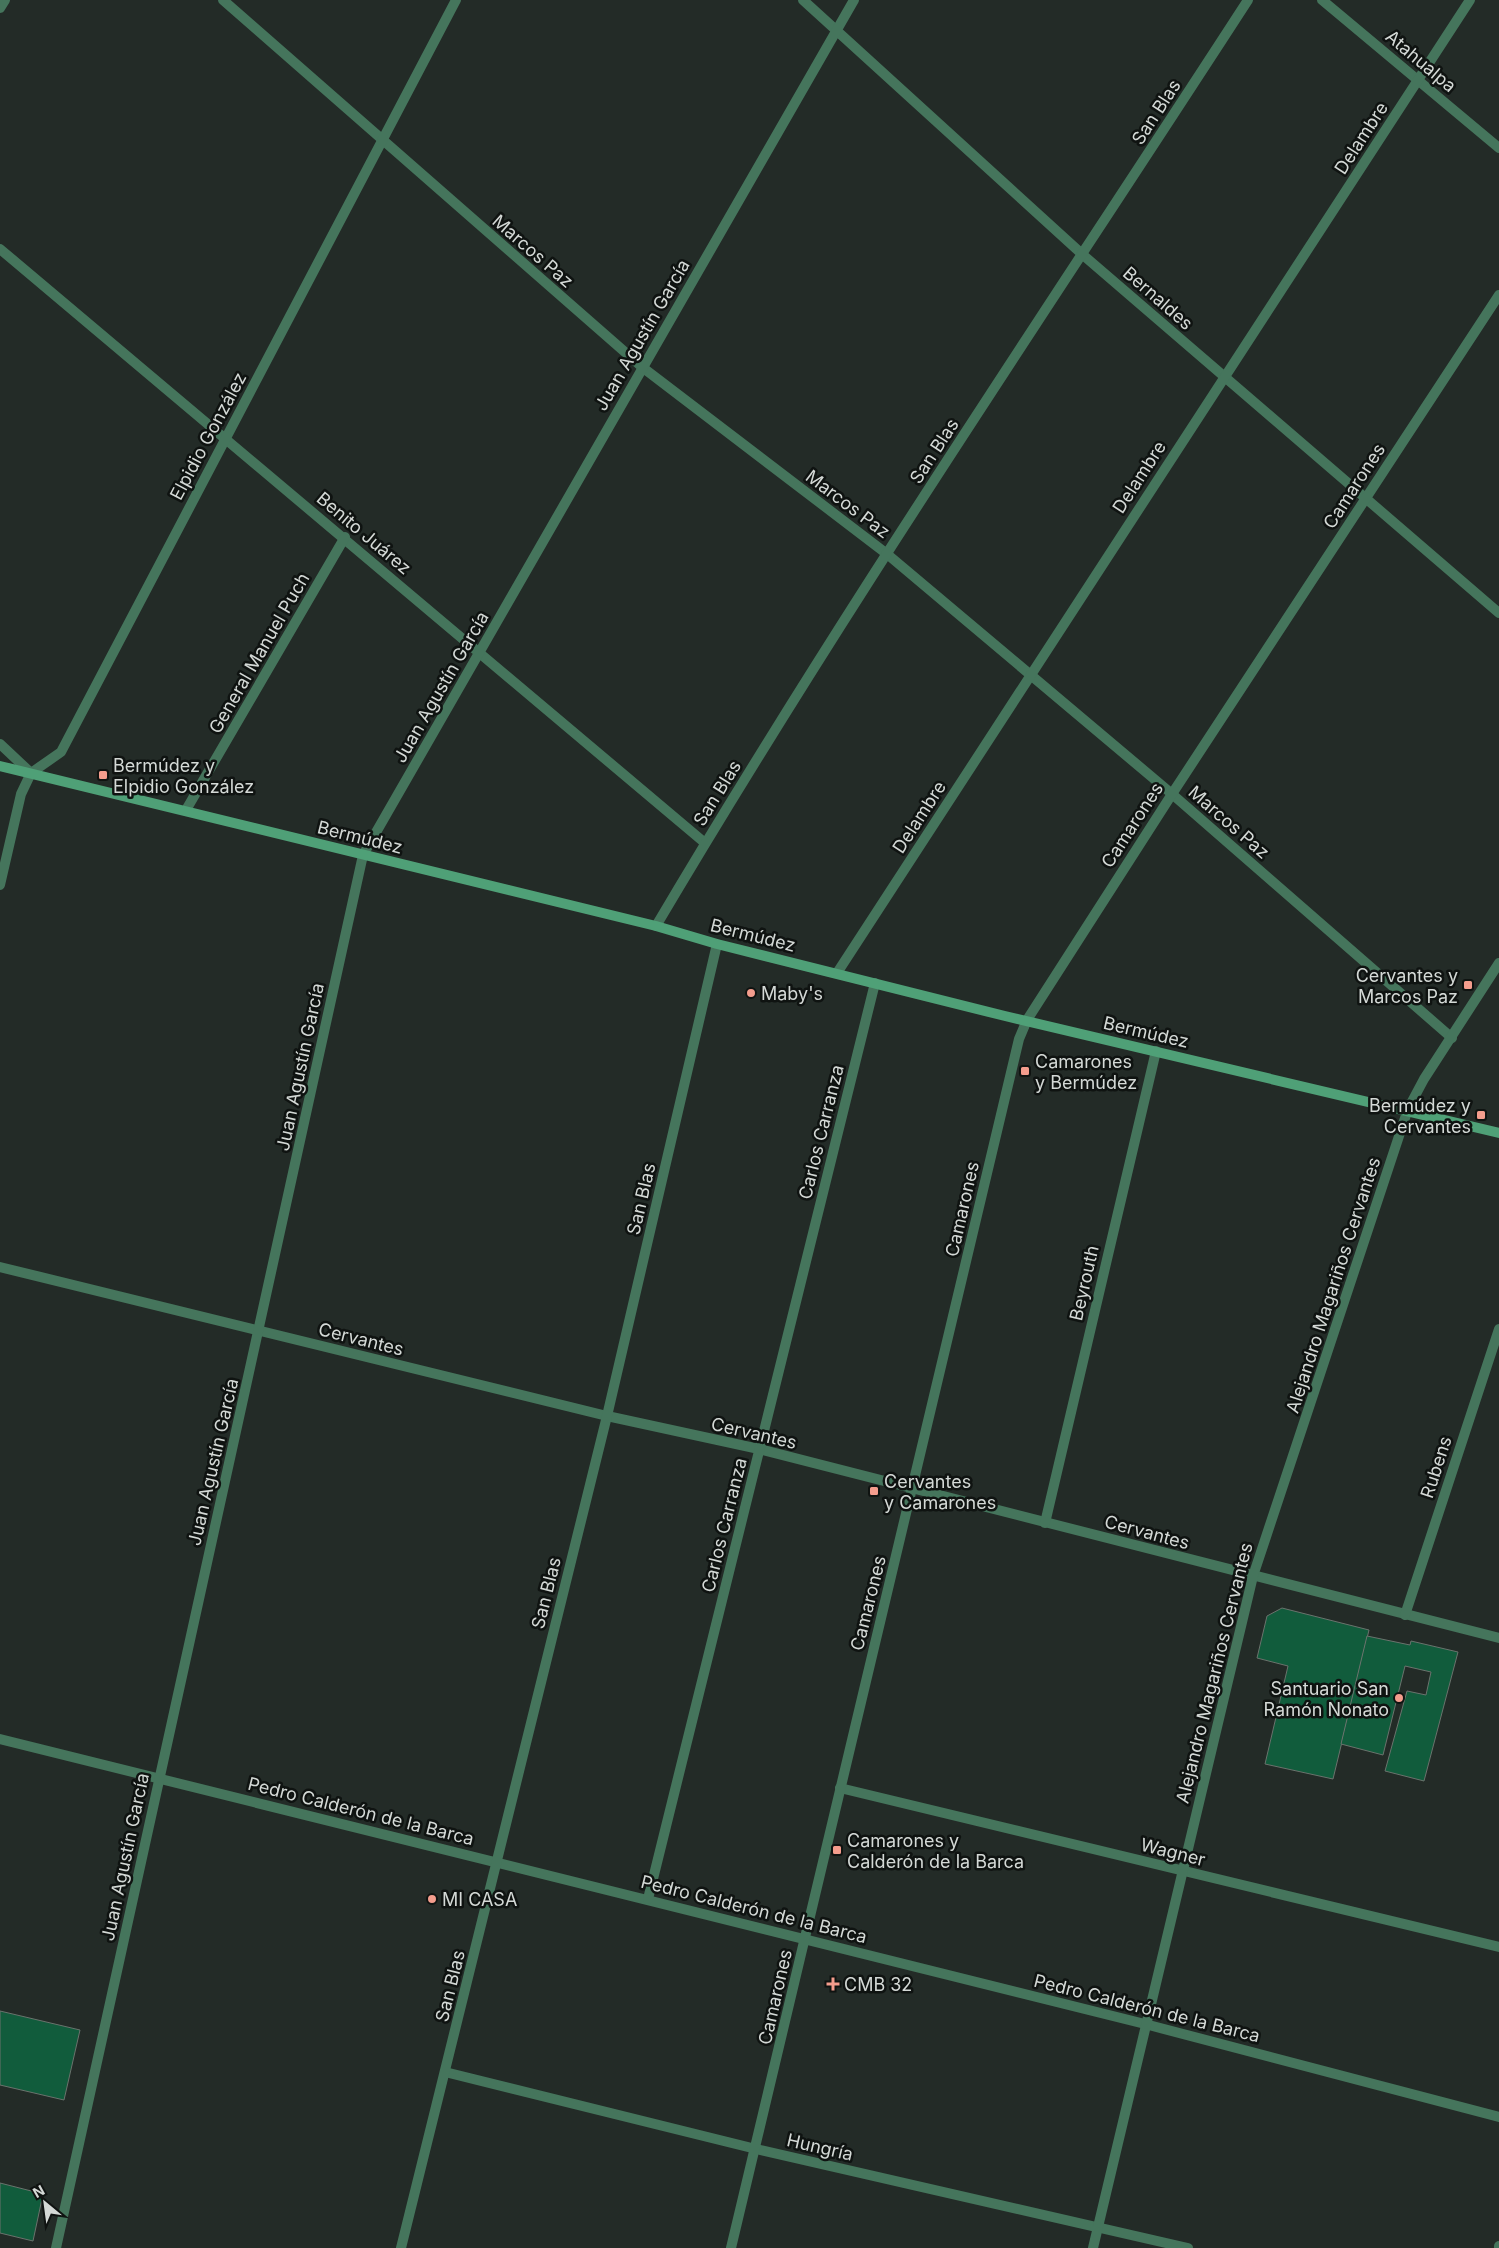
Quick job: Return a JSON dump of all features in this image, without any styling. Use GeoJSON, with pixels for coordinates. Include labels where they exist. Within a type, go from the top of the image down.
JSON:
{"type":"FeatureCollection","features":[{"type":"Feature","properties":{"kind":"street"},"geometry":{"type":"LineString","coordinates":[[0,8],[5,0]]}},
{"type":"Feature","properties":{"kind":"street","name":"Marcos Paz"},"geometry":{"type":"LineString","coordinates":[[223,0],[642,367],[886,554],[1172,794],[1452,1038]]}},
{"type":"Feature","properties":{"kind":"street","name":"Elpidio González"},"geometry":{"type":"LineString","coordinates":[[31,773],[61,752],[456,0]]}},
{"type":"Feature","properties":{"kind":"street","name":"Bernaldes"},"geometry":{"type":"LineString","coordinates":[[803,0],[1083,255],[1499,613]]}},
{"type":"Feature","properties":{"kind":"street","name":"Juan Agustín García"},"geometry":{"type":"LineString","coordinates":[[56,2248],[363,855],[854,0]]}},
{"type":"Feature","properties":{"kind":"street","name":"San Blas"},"geometry":{"type":"LineString","coordinates":[[656,926],[705,843],[886,554],[1248,0]]}},
{"type":"Feature","properties":{"kind":"street","name":"Atahualpa"},"geometry":{"type":"LineString","coordinates":[[1322,0],[1499,148]]}},
{"type":"Feature","properties":{"kind":"street","name":"Delambre"},"geometry":{"type":"LineString","coordinates":[[837,973],[1470,0]]}},
{"type":"Feature","properties":{"kind":"street","name":"Benito Juárez"},"geometry":{"type":"LineString","coordinates":[[0,249],[225,439],[345,537],[705,843]]}},
{"type":"Feature","properties":{"kind":"street","name":"Camarones"},"geometry":{"type":"LineString","coordinates":[[731,2248],[1019,1039],[1027,1020],[1172,794],[1499,295]]}},
{"type":"Feature","properties":{"kind":"street","name":"General Manuel Puch"},"geometry":{"type":"LineString","coordinates":[[186,810],[345,537]]}},
{"type":"Feature","properties":{"kind":"street"},"geometry":{"type":"LineString","coordinates":[[0,744],[31,773],[21,794],[0,885]]}},
{"type":"Feature","properties":{"kind":"street","name":"Bermúdez"},"geometry":{"type":"LineString","coordinates":[[0,766],[656,926],[717,944],[875,983],[1499,1132]]}},
{"type":"Feature","properties":{"kind":"street","name":"San Blas"},"geometry":{"type":"LineString","coordinates":[[401,2248],[607,1416],[717,944]]}},
{"type":"Feature","properties":{"kind":"street","name":"Alejandro Magariños Cervantes"},"geometry":{"type":"LineString","coordinates":[[1092,2248],[1253,1576],[1408,1109],[1424,1079],[1499,963]]}},
{"type":"Feature","properties":{"kind":"street","name":"Carlos Carranza"},"geometry":{"type":"LineString","coordinates":[[648,1899],[875,983]]}},
{"type":"Feature","properties":{"kind":"street","name":"Beyrouth"},"geometry":{"type":"LineString","coordinates":[[1045,1523],[1156,1051]]}},
{"type":"Feature","properties":{"kind":"street","name":"Cervantes"},"geometry":{"type":"LineString","coordinates":[[0,1267],[607,1416],[759,1449],[1499,1638]]}},
{"type":"Feature","properties":{"kind":"street","name":"Rubens"},"geometry":{"type":"LineString","coordinates":[[1405,1615],[1499,1329]]}},
{"type":"Feature","properties":{"kind":"street","name":"Pedro Calderón de la Barca"},"geometry":{"type":"LineString","coordinates":[[0,1739],[1145,2024],[1499,2117]]}},
{"type":"Feature","properties":{"kind":"street","name":"Wagner"},"geometry":{"type":"LineString","coordinates":[[840,1788],[1499,1947]]}},
{"type":"Feature","properties":{"kind":"street","name":"Hungría"},"geometry":{"type":"LineString","coordinates":[[445,2072],[756,2149],[1188,2248]]}},
{"type":"Feature","properties":{"kind":"building"},"geometry":{"type":"Polygon","coordinates":[[[1282,1608],[1369,1630],[1333,1779],[1265,1764],[1288,1666],[1257,1658],[1267,1616],[1282,1608]]]}},
{"type":"Feature","properties":{"kind":"building","name":"Santuario San Ramón Nonato"},"geometry":{"type":"Polygon","coordinates":[[[1367,1636],[1410,1645],[1411,1641],[1458,1652],[1424,1781],[1385,1771],[1407,1691],[1426,1695],[1431,1672],[1405,1666],[1383,1755],[1341,1744],[1367,1636]]]}},
{"type":"Feature","properties":{"kind":"building"},"geometry":{"type":"Polygon","coordinates":[[[0,2011],[80,2030],[64,2100],[0,2085],[0,2011]]]}},
{"type":"Feature","properties":{"kind":"building"},"geometry":{"type":"Polygon","coordinates":[[[0,2183],[43,2194],[33,2241],[0,2233],[0,2183]]]}},
{"type":"Feature","properties":{"kind":"place","name":"Bermúdez y Elpidio González"},"geometry":{"type":"Point","coordinates":[103,775]}},
{"type":"Feature","properties":{"kind":"place","name":"Cervantes y Marcos Paz"},"geometry":{"type":"Point","coordinates":[1468,985]}},
{"type":"Feature","properties":{"kind":"place","name":"Maby's"},"geometry":{"type":"Point","coordinates":[751,993]}},
{"type":"Feature","properties":{"kind":"place","name":"Camarones y Bermúdez"},"geometry":{"type":"Point","coordinates":[1025,1071]}},
{"type":"Feature","properties":{"kind":"place","name":"Bermúdez y Cervantes"},"geometry":{"type":"Point","coordinates":[1481,1115]}},
{"type":"Feature","properties":{"kind":"place","name":"Cervantes y Camarones"},"geometry":{"type":"Point","coordinates":[874,1491]}},
{"type":"Feature","properties":{"kind":"place","name":"Santuario San Ramón Nonato"},"geometry":{"type":"Point","coordinates":[1399,1698]}},
{"type":"Feature","properties":{"kind":"place","name":"Camarones y Calderón de la Barca"},"geometry":{"type":"Point","coordinates":[837,1850]}},
{"type":"Feature","properties":{"kind":"place","name":"MI CASA"},"geometry":{"type":"Point","coordinates":[432,1899]}},
{"type":"Feature","properties":{"kind":"place","name":"CMB 32"},"geometry":{"type":"Point","coordinates":[833,1984]}}]}
